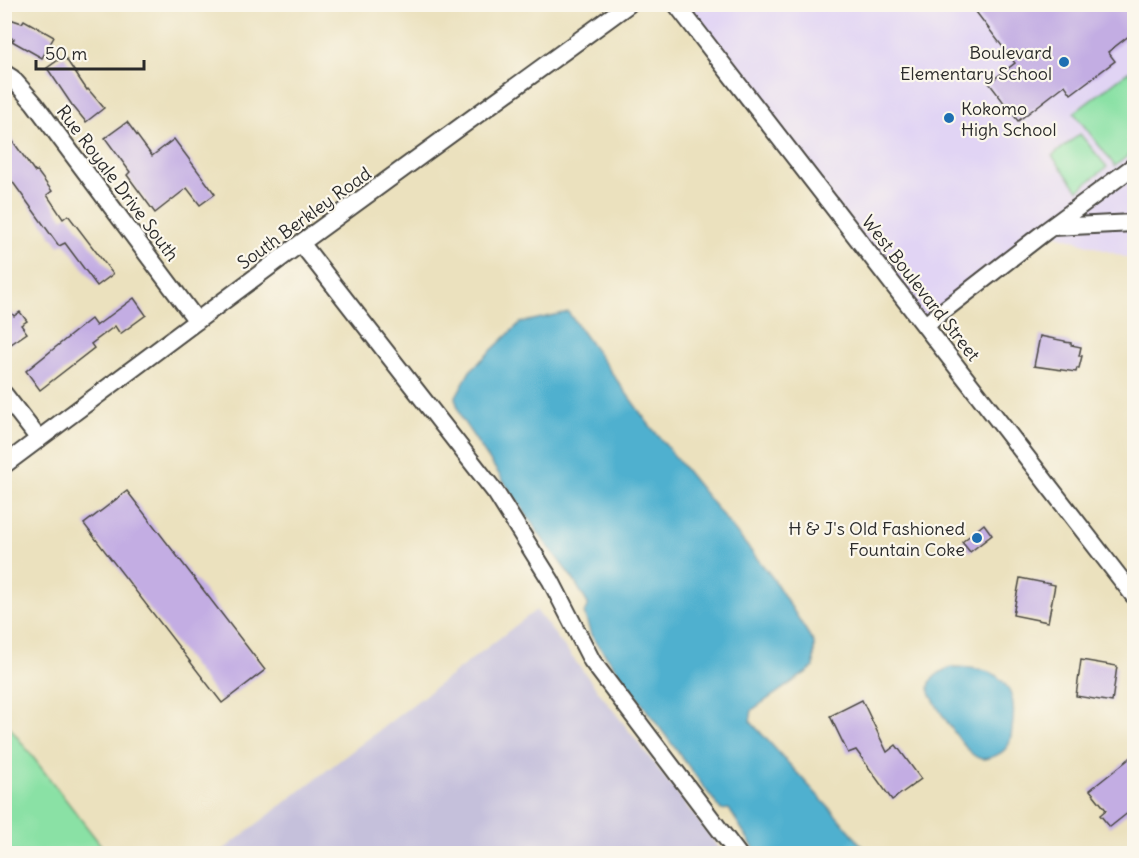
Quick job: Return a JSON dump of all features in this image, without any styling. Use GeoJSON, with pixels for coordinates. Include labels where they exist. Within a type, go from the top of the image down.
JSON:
{"type":"FeatureCollection","features":[{"type":"Feature","properties":{"kind":"street","name":"South Berkley Road"},"geometry":{"type":"LineString","coordinates":[[4,465],[301,243],[629,4]]}},
{"type":"Feature","properties":{"kind":"street","name":"West Boulevard Street"},"geometry":{"type":"LineString","coordinates":[[676,4],[1134,596]]}},
{"type":"Feature","properties":{"kind":"street","name":"Rue Royale Drive South"},"geometry":{"type":"LineString","coordinates":[[4,73],[12,78],[34,103],[197,321]]}},
{"type":"Feature","properties":{"kind":"street"},"geometry":{"type":"LineString","coordinates":[[925,325],[1051,226],[1134,166]]}},
{"type":"Feature","properties":{"kind":"street"},"geometry":{"type":"LineString","coordinates":[[1051,226],[1134,223]]}},
{"type":"Feature","properties":{"kind":"street"},"geometry":{"type":"LineString","coordinates":[[301,243],[496,493],[551,581],[592,661],[738,854]]}},
{"type":"Feature","properties":{"kind":"street"},"geometry":{"type":"LineString","coordinates":[[4,394],[39,439]]}},
{"type":"Feature","properties":{"kind":"shaded area","name":"Kokomo High School"},"geometry":{"type":"Polygon","coordinates":[[[676,5],[1134,5],[1134,260],[1046,231],[925,325],[676,5]]]}},
{"type":"Feature","properties":{"kind":"shaded area"},"geometry":{"type":"Polygon","coordinates":[[[536,610],[723,853],[219,853],[536,610]]]}},
{"type":"Feature","properties":{"kind":"green space"},"geometry":{"type":"Polygon","coordinates":[[[1129,71],[1134,78],[1134,151],[1115,166],[1074,113],[1129,71]]]}},
{"type":"Feature","properties":{"kind":"green space"},"geometry":{"type":"Polygon","coordinates":[[[1080,134],[1107,167],[1078,190],[1052,156],[1080,134]]]}},
{"type":"Feature","properties":{"kind":"green space"},"geometry":{"type":"Polygon","coordinates":[[[5,721],[107,853],[5,853],[5,721]]]}},
{"type":"Feature","properties":{"kind":"water"},"geometry":{"type":"Polygon","coordinates":[[[568,312],[647,422],[772,577],[814,643],[814,667],[752,710],[750,721],[851,832],[867,853],[757,853],[729,809],[721,810],[591,635],[584,613],[588,604],[461,418],[455,398],[470,371],[520,323],[568,312]]]}},
{"type":"Feature","properties":{"kind":"water"},"geometry":{"type":"Polygon","coordinates":[[[952,667],[988,672],[1004,682],[1011,694],[1013,722],[1011,739],[1005,750],[996,756],[982,759],[971,753],[953,731],[931,694],[929,688],[931,680],[952,667]]]}},
{"type":"Feature","properties":{"kind":"building","name":"Boulevard Elementary School"},"geometry":{"type":"Polygon","coordinates":[[[970,4],[1134,4],[1134,32],[1108,52],[1115,61],[1071,94],[1065,85],[1018,121],[989,83],[1015,63],[970,4]]]}},
{"type":"Feature","properties":{"kind":"building"},"geometry":{"type":"Polygon","coordinates":[[[4,17],[22,23],[24,20],[54,37],[42,58],[4,35],[4,17]]]}},
{"type":"Feature","properties":{"kind":"building"},"geometry":{"type":"Polygon","coordinates":[[[64,56],[87,90],[104,108],[86,122],[47,68],[64,56]]]}},
{"type":"Feature","properties":{"kind":"building"},"geometry":{"type":"Polygon","coordinates":[[[127,122],[152,156],[174,139],[215,194],[200,205],[187,188],[155,213],[127,175],[130,172],[105,138],[127,122]]]}},
{"type":"Feature","properties":{"kind":"building"},"geometry":{"type":"Polygon","coordinates":[[[4,129],[35,172],[37,171],[52,191],[47,195],[63,219],[68,215],[113,274],[97,286],[65,243],[59,246],[9,177],[11,176],[4,167],[4,129]]]}},
{"type":"Feature","properties":{"kind":"building"},"geometry":{"type":"Polygon","coordinates":[[[134,298],[146,315],[120,334],[115,326],[91,344],[94,348],[40,390],[26,371],[91,319],[96,326],[134,298]]]}},
{"type":"Feature","properties":{"kind":"building"},"geometry":{"type":"Polygon","coordinates":[[[4,303],[14,316],[20,312],[27,321],[21,325],[27,333],[11,344],[4,336],[4,303]]]}},
{"type":"Feature","properties":{"kind":"building"},"geometry":{"type":"Polygon","coordinates":[[[1040,336],[1081,347],[1079,356],[1082,356],[1076,372],[1034,366],[1040,336]]]}},
{"type":"Feature","properties":{"kind":"building"},"geometry":{"type":"Polygon","coordinates":[[[127,491],[265,670],[222,703],[84,524],[127,491]]]}},
{"type":"Feature","properties":{"kind":"building","name":"H & J's Old Fashioned Fountain Coke"},"geometry":{"type":"Polygon","coordinates":[[[984,524],[992,535],[970,552],[962,542],[984,524]]]}},
{"type":"Feature","properties":{"kind":"building"},"geometry":{"type":"Polygon","coordinates":[[[1020,578],[1055,585],[1048,622],[1013,615],[1020,578]]]}},
{"type":"Feature","properties":{"kind":"building"},"geometry":{"type":"Polygon","coordinates":[[[1081,660],[1117,666],[1112,702],[1076,696],[1081,660]]]}},
{"type":"Feature","properties":{"kind":"building"},"geometry":{"type":"Polygon","coordinates":[[[862,700],[887,752],[896,745],[921,779],[892,800],[856,750],[848,753],[830,716],[862,700]]]}},
{"type":"Feature","properties":{"kind":"building"},"geometry":{"type":"Polygon","coordinates":[[[1134,755],[1134,808],[1110,827],[1100,815],[1106,810],[1090,790],[1134,755]]]}},
{"type":"Feature","properties":{"kind":"place","name":"Boulevard Elementary School"},"geometry":{"type":"Point","coordinates":[1064,62]}},
{"type":"Feature","properties":{"kind":"place","name":"Kokomo High School"},"geometry":{"type":"Point","coordinates":[949,118]}},
{"type":"Feature","properties":{"kind":"place","name":"H & J's Old Fashioned Fountain Coke"},"geometry":{"type":"Point","coordinates":[977,538]}}]}
